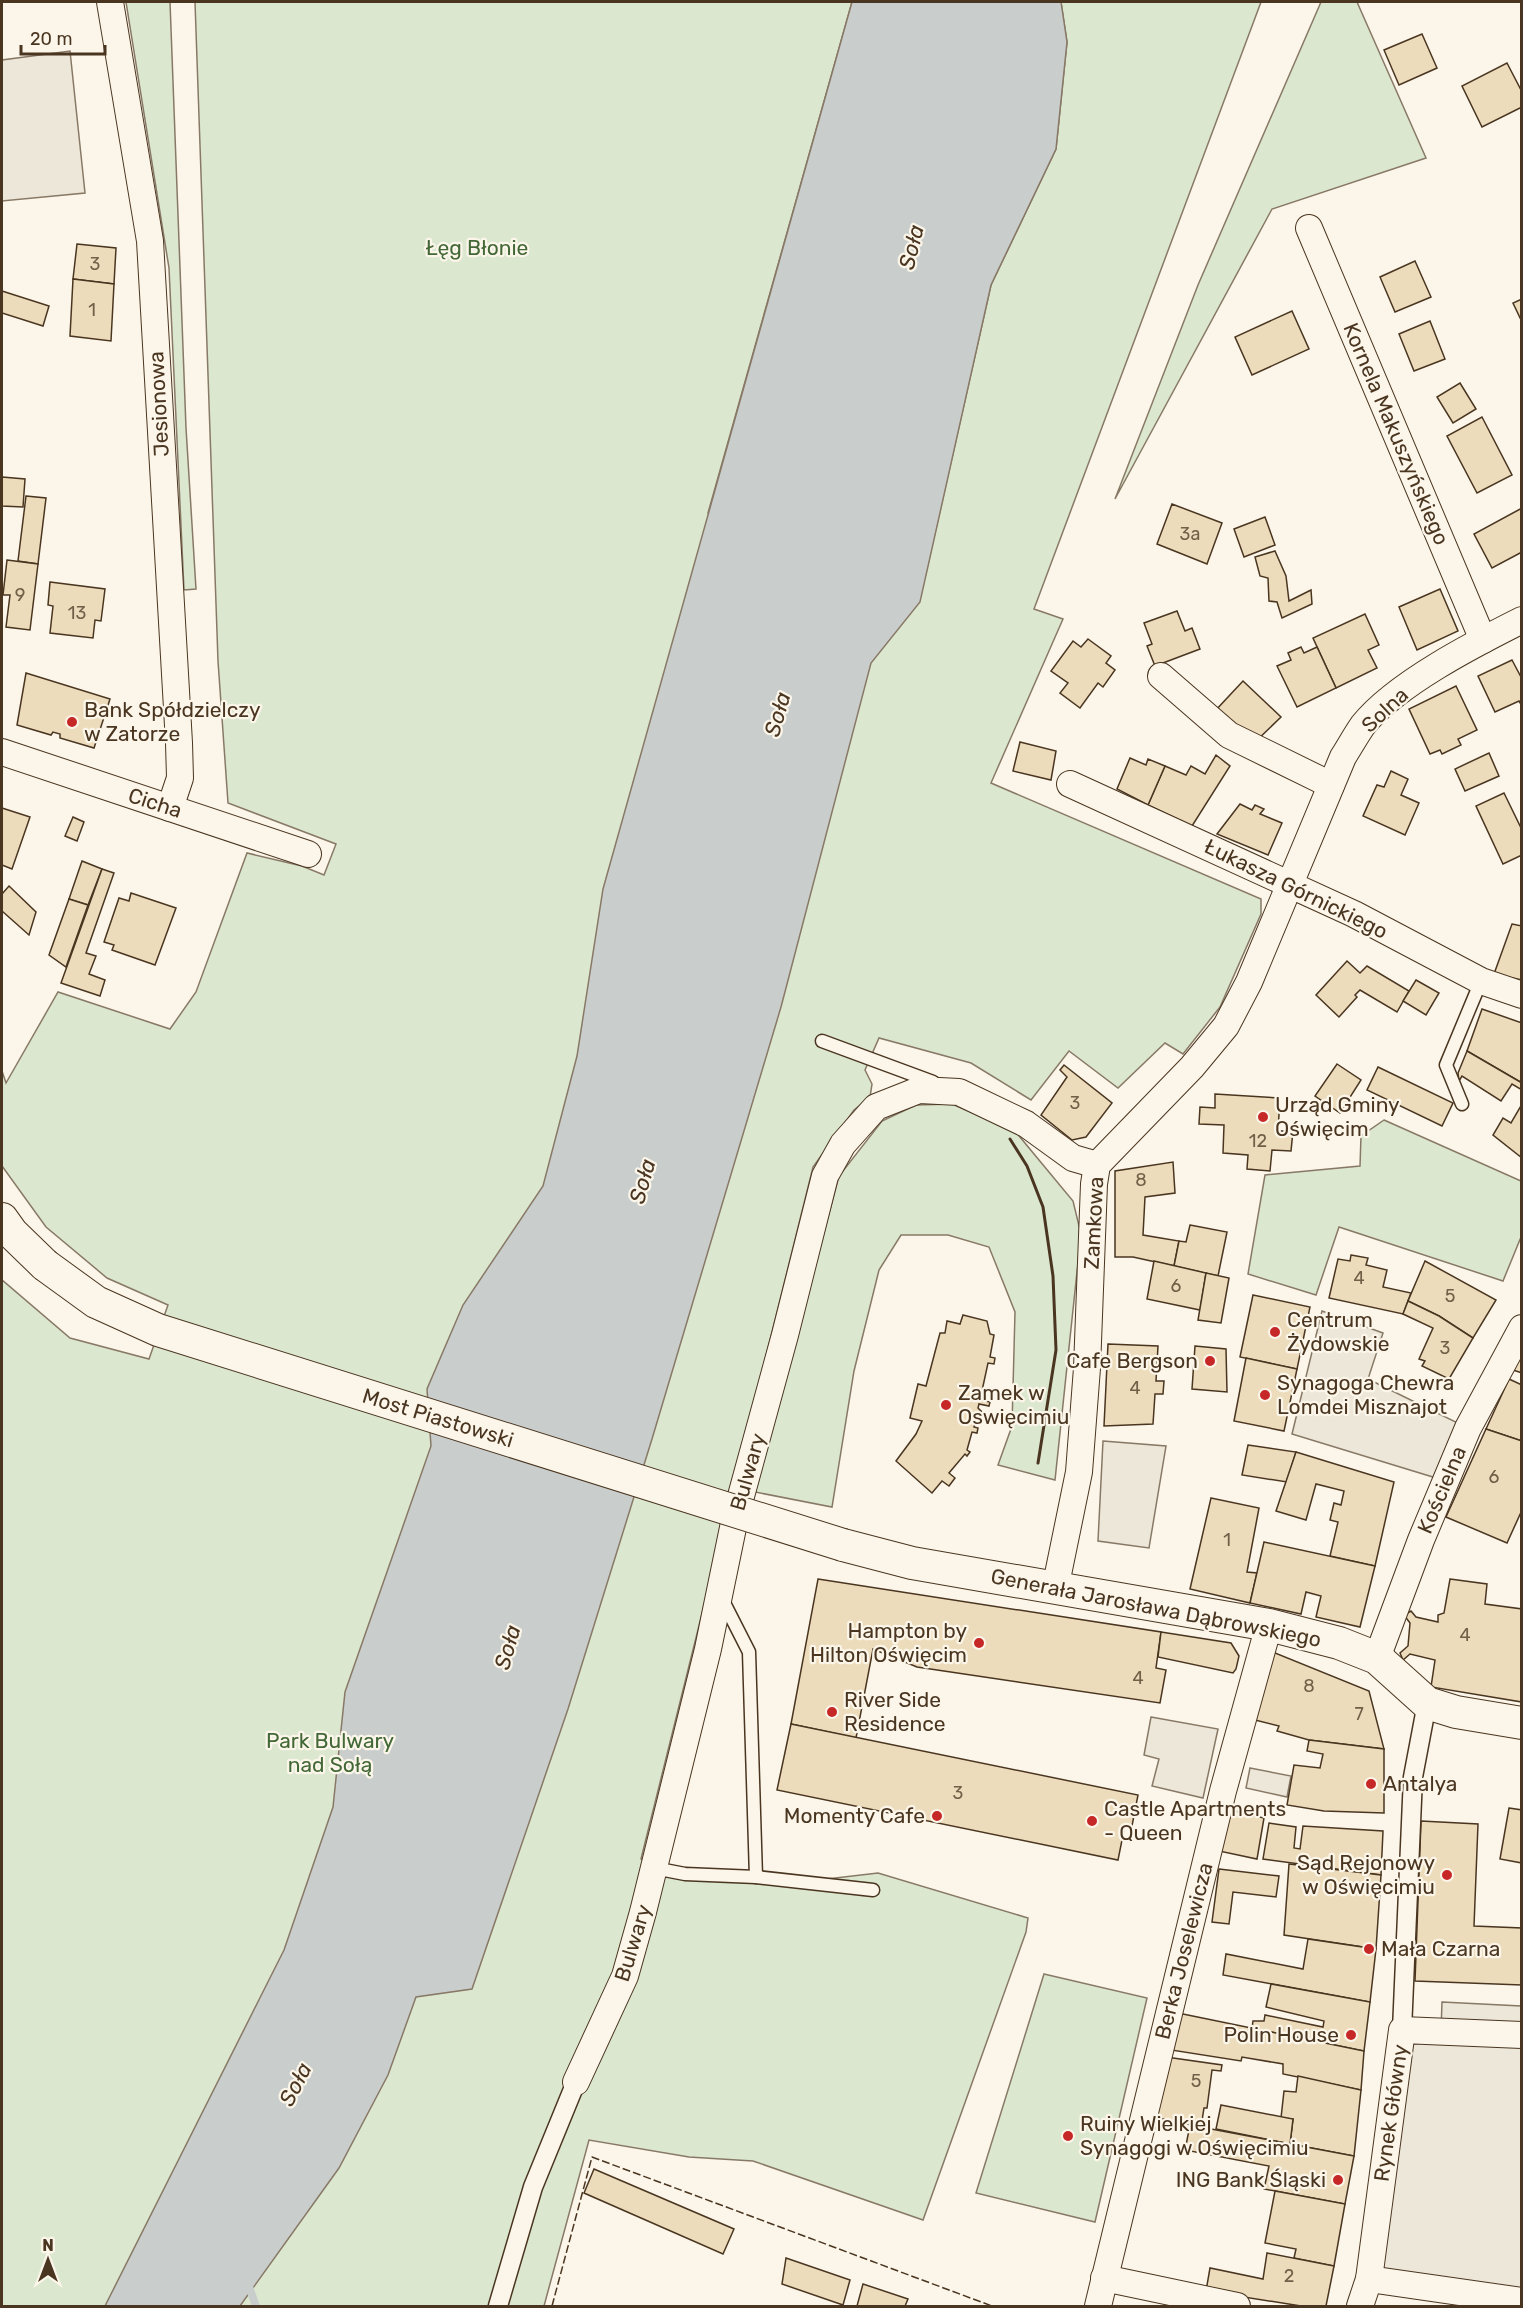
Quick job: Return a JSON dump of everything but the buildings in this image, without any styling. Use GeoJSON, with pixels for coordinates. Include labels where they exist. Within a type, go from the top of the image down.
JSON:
{"type":"FeatureCollection","features":[{"type":"Feature","properties":{"kind":"street","name":"Jesionowa"},"geometry":{"type":"LineString","coordinates":[[110,2],[150,241],[179,743],[180,778],[170,808]]}},
{"type":"Feature","properties":{"kind":"street","name":"Kornela Makuszyńskiego"},"geometry":{"type":"LineString","coordinates":[[1308,228],[1483,640]]}},
{"type":"Feature","properties":{"kind":"street","name":"Solna"},"geometry":{"type":"LineString","coordinates":[[1289,883],[1343,757],[1363,725],[1384,705],[1483,640],[1521,620]]}},
{"type":"Feature","properties":{"kind":"street"},"geometry":{"type":"LineString","coordinates":[[1161,676],[1229,735],[1331,785]]}},
{"type":"Feature","properties":{"kind":"street","name":"Cicha"},"geometry":{"type":"LineString","coordinates":[[2,752],[308,854]]}},
{"type":"Feature","properties":{"kind":"street","name":"Łukasza Górnickiego"},"geometry":{"type":"LineString","coordinates":[[1070,784],[1354,914],[1481,981],[1521,995]]}},
{"type":"Feature","properties":{"kind":"street","name":"Zamkowa"},"geometry":{"type":"LineString","coordinates":[[1055,1589],[1079,1472],[1087,1368],[1094,1184],[1097,1165],[1192,1067],[1226,1026],[1249,982],[1289,883]]}},
{"type":"Feature","properties":{"kind":"street","name":"Bulwary"},"geometry":{"type":"LineString","coordinates":[[576,2082],[625,1976],[654,1868],[720,1595],[735,1518],[786,1335],[825,1176],[843,1144],[876,1107],[919,1090],[959,1092],[1026,1124],[1073,1158],[1097,1165]]}},
{"type":"Feature","properties":{"kind":"street","name":"Most Piastowski"},"geometry":{"type":"LineString","coordinates":[[2,1219],[12,1233],[45,1265],[96,1302],[158,1330],[843,1545]]}},
{"type":"Feature","properties":{"kind":"street","name":"Kościelna"},"geometry":{"type":"LineString","coordinates":[[1377,1658],[1421,1540],[1468,1428],[1521,1328]]}},
{"type":"Feature","properties":{"kind":"street","name":"Generała Jarosława Dąbrowskiego"},"geometry":{"type":"LineString","coordinates":[[843,1545],[912,1563],[1269,1625],[1339,1643],[1377,1658],[1427,1703],[1456,1712],[1521,1723]]}},
{"type":"Feature","properties":{"kind":"street","name":"Berka Joselewicza"},"geometry":{"type":"LineString","coordinates":[[1098,2307],[1226,1780],[1269,1625]]}},
{"type":"Feature","properties":{"kind":"street"},"geometry":{"type":"LineString","coordinates":[[1402,2030],[1413,1777],[1427,1703]]}},
{"type":"Feature","properties":{"kind":"street","name":"Rynek Główny"},"geometry":{"type":"LineString","coordinates":[[1360,2307],[1369,2278],[1402,2030],[1521,2035]]}},
{"type":"Feature","properties":{"kind":"street"},"geometry":{"type":"LineString","coordinates":[[498,2307],[533,2187],[576,2082]]}},
{"type":"Feature","properties":{"kind":"street"},"geometry":{"type":"LineString","coordinates":[[1104,2278],[1238,2307]]}},
{"type":"Feature","properties":{"kind":"street"},"geometry":{"type":"LineString","coordinates":[[1369,2278],[1521,2301]]}},
{"type":"Feature","properties":{"kind":"lane"},"geometry":{"type":"LineString","coordinates":[[1462,1104],[1446,1065],[1481,981]]}},
{"type":"Feature","properties":{"kind":"lane"},"geometry":{"type":"LineString","coordinates":[[822,1041],[959,1092]]}},
{"type":"Feature","properties":{"kind":"lane"},"geometry":{"type":"LineString","coordinates":[[720,1595],[749,1652],[756,1877]]}},
{"type":"Feature","properties":{"kind":"lane"},"geometry":{"type":"LineString","coordinates":[[654,1868],[685,1874],[756,1877],[873,1890]]}},
{"type":"Feature","properties":{"kind":"green space"},"geometry":{"type":"Polygon","coordinates":[[[126,2],[170,2],[186,428],[196,589],[184,590],[169,268],[126,2]]]}},
{"type":"Feature","properties":{"kind":"green space","name":"Park Bulwary nad Sołą"},"geometry":{"type":"Polygon","coordinates":[[[195,2],[852,2],[708,513],[925,577],[991,285],[1056,149],[1067,42],[1061,2],[1261,2],[1034,609],[1063,619],[991,783],[1261,899],[1261,914],[1220,1007],[1183,1054],[1165,1043],[1118,1088],[1069,1051],[1031,1100],[971,1063],[879,1038],[865,1070],[872,1084],[870,1097],[854,1110],[813,1167],[641,1859],[654,1868],[801,1882],[878,1873],[1028,1918],[1026,1932],[923,2220],[753,2161],[689,2157],[589,2140],[544,2306],[2,2306],[2,1280],[70,1338],[149,1359],[168,1305],[107,1278],[46,1227],[2,1166],[2,1071],[6,1083],[58,992],[170,1029],[196,992],[247,853],[302,866],[324,875],[336,844],[228,803],[218,661],[195,2]]]}},
{"type":"Feature","properties":{"kind":"green space"},"geometry":{"type":"Polygon","coordinates":[[[1321,2],[1357,2],[1426,158],[1272,209],[1115,499],[1198,285],[1321,2]]]}},
{"type":"Feature","properties":{"kind":"green space"},"geometry":{"type":"Polygon","coordinates":[[[952,1104],[1015,1131],[1073,1201],[1081,1234],[1055,1480],[998,1465],[1012,1426],[1015,1312],[989,1247],[948,1235],[901,1235],[879,1270],[854,1371],[832,1507],[755,1492],[839,1176],[882,1121],[916,1105],[952,1104]]]}},
{"type":"Feature","properties":{"kind":"green space"},"geometry":{"type":"Polygon","coordinates":[[[1384,1120],[1521,1181],[1521,1237],[1503,1281],[1339,1227],[1316,1295],[1248,1274],[1265,1175],[1360,1166],[1361,1136],[1384,1120]]]}},
{"type":"Feature","properties":{"kind":"green space"},"geometry":{"type":"Polygon","coordinates":[[[1044,1974],[1147,1998],[1095,2222],[976,2193],[1044,1974]]]}},
{"type":"Feature","properties":{"kind":"shaded area"},"geometry":{"type":"Polygon","coordinates":[[[70,51],[85,193],[2,201],[2,60],[70,51]]]}},
{"type":"Feature","properties":{"kind":"shaded area"},"geometry":{"type":"Polygon","coordinates":[[[1322,1311],[1383,1333],[1368,1379],[1468,1428],[1446,1481],[1292,1434],[1322,1311]]]}},
{"type":"Feature","properties":{"kind":"shaded area"},"geometry":{"type":"Polygon","coordinates":[[[1103,1441],[1166,1446],[1149,1548],[1098,1541],[1103,1441]]]}},
{"type":"Feature","properties":{"kind":"shaded area"},"geometry":{"type":"Polygon","coordinates":[[[1151,1717],[1218,1729],[1203,1798],[1152,1786],[1159,1759],[1144,1755],[1151,1717]]]}},
{"type":"Feature","properties":{"kind":"shaded area"},"geometry":{"type":"Polygon","coordinates":[[[1250,1768],[1291,1776],[1287,1797],[1246,1788],[1250,1768]]]}},
{"type":"Feature","properties":{"kind":"shaded area"},"geometry":{"type":"Polygon","coordinates":[[[1442,2002],[1521,2006],[1521,2301],[1369,2279],[1402,2030],[1441,2031],[1442,2002]]]}},
{"type":"Feature","properties":{"kind":"water","name":"Soła"},"geometry":{"type":"Polygon","coordinates":[[[852,2],[1061,2],[1067,42],[1056,149],[991,285],[920,602],[871,663],[781,1007],[652,1439],[568,1709],[472,1989],[416,1997],[388,2075],[339,2168],[240,2306],[105,2306],[284,1950],[333,1807],[345,1692],[431,1446],[427,1389],[463,1305],[543,1186],[577,1056],[603,889],[852,2]]]}},
{"type":"Feature","properties":{"kind":"waterway"},"geometry":{"type":"LineString","coordinates":[[247,2281],[256,2306]]}},
{"type":"Feature","properties":{"kind":"fence"},"geometry":{"type":"LineString","coordinates":[[552,2306],[592,2157],[992,2306]]}},
{"type":"Feature","properties":{"kind":"wall"},"geometry":{"type":"LineString","coordinates":[[1010,1139],[1027,1166],[1043,1207],[1053,1276],[1056,1350],[1038,1463]]}},
{"type":"Feature","properties":{"kind":"place","name":"Bank Spółdzielczy w Zatorze"},"geometry":{"type":"Point","coordinates":[72,722]}},
{"type":"Feature","properties":{"kind":"place","name":"Urząd Gminy Oświęcim"},"geometry":{"type":"Point","coordinates":[1263,1117]}},
{"type":"Feature","properties":{"kind":"place","name":"Centrum Żydowskie"},"geometry":{"type":"Point","coordinates":[1275,1332]}},
{"type":"Feature","properties":{"kind":"place","name":"Cafe Bergson"},"geometry":{"type":"Point","coordinates":[1210,1361]}},
{"type":"Feature","properties":{"kind":"place","name":"Synagoga Chewra Lomdei Misznajot"},"geometry":{"type":"Point","coordinates":[1265,1395]}},
{"type":"Feature","properties":{"kind":"place","name":"Zamek w Oswięcimiu"},"geometry":{"type":"Point","coordinates":[946,1405]}},
{"type":"Feature","properties":{"kind":"place","name":"Hampton by Hilton Oświęcim"},"geometry":{"type":"Point","coordinates":[979,1643]}},
{"type":"Feature","properties":{"kind":"place","name":"River Side Residence"},"geometry":{"type":"Point","coordinates":[832,1712]}},
{"type":"Feature","properties":{"kind":"place","name":"Antalya"},"geometry":{"type":"Point","coordinates":[1371,1784]}},
{"type":"Feature","properties":{"kind":"place","name":"Momenty Cafe"},"geometry":{"type":"Point","coordinates":[937,1816]}},
{"type":"Feature","properties":{"kind":"place","name":"Castle Apartments - Queen"},"geometry":{"type":"Point","coordinates":[1092,1821]}},
{"type":"Feature","properties":{"kind":"place","name":"Sąd Rejonowy w Oświęcimiu"},"geometry":{"type":"Point","coordinates":[1447,1875]}},
{"type":"Feature","properties":{"kind":"place","name":"Mała Czarna"},"geometry":{"type":"Point","coordinates":[1369,1949]}},
{"type":"Feature","properties":{"kind":"place","name":"Polin House"},"geometry":{"type":"Point","coordinates":[1351,2035]}},
{"type":"Feature","properties":{"kind":"place","name":"Ruiny Wielkiej Synagogi w Oświęcimiu"},"geometry":{"type":"Point","coordinates":[1068,2136]}},
{"type":"Feature","properties":{"kind":"place","name":"ING Bank Śląski"},"geometry":{"type":"Point","coordinates":[1338,2180]}},
{"type":"Feature","properties":{"kind":"park label","name":"Łęg Błonie"},"geometry":{"type":"Point","coordinates":[477,248]}}]}
